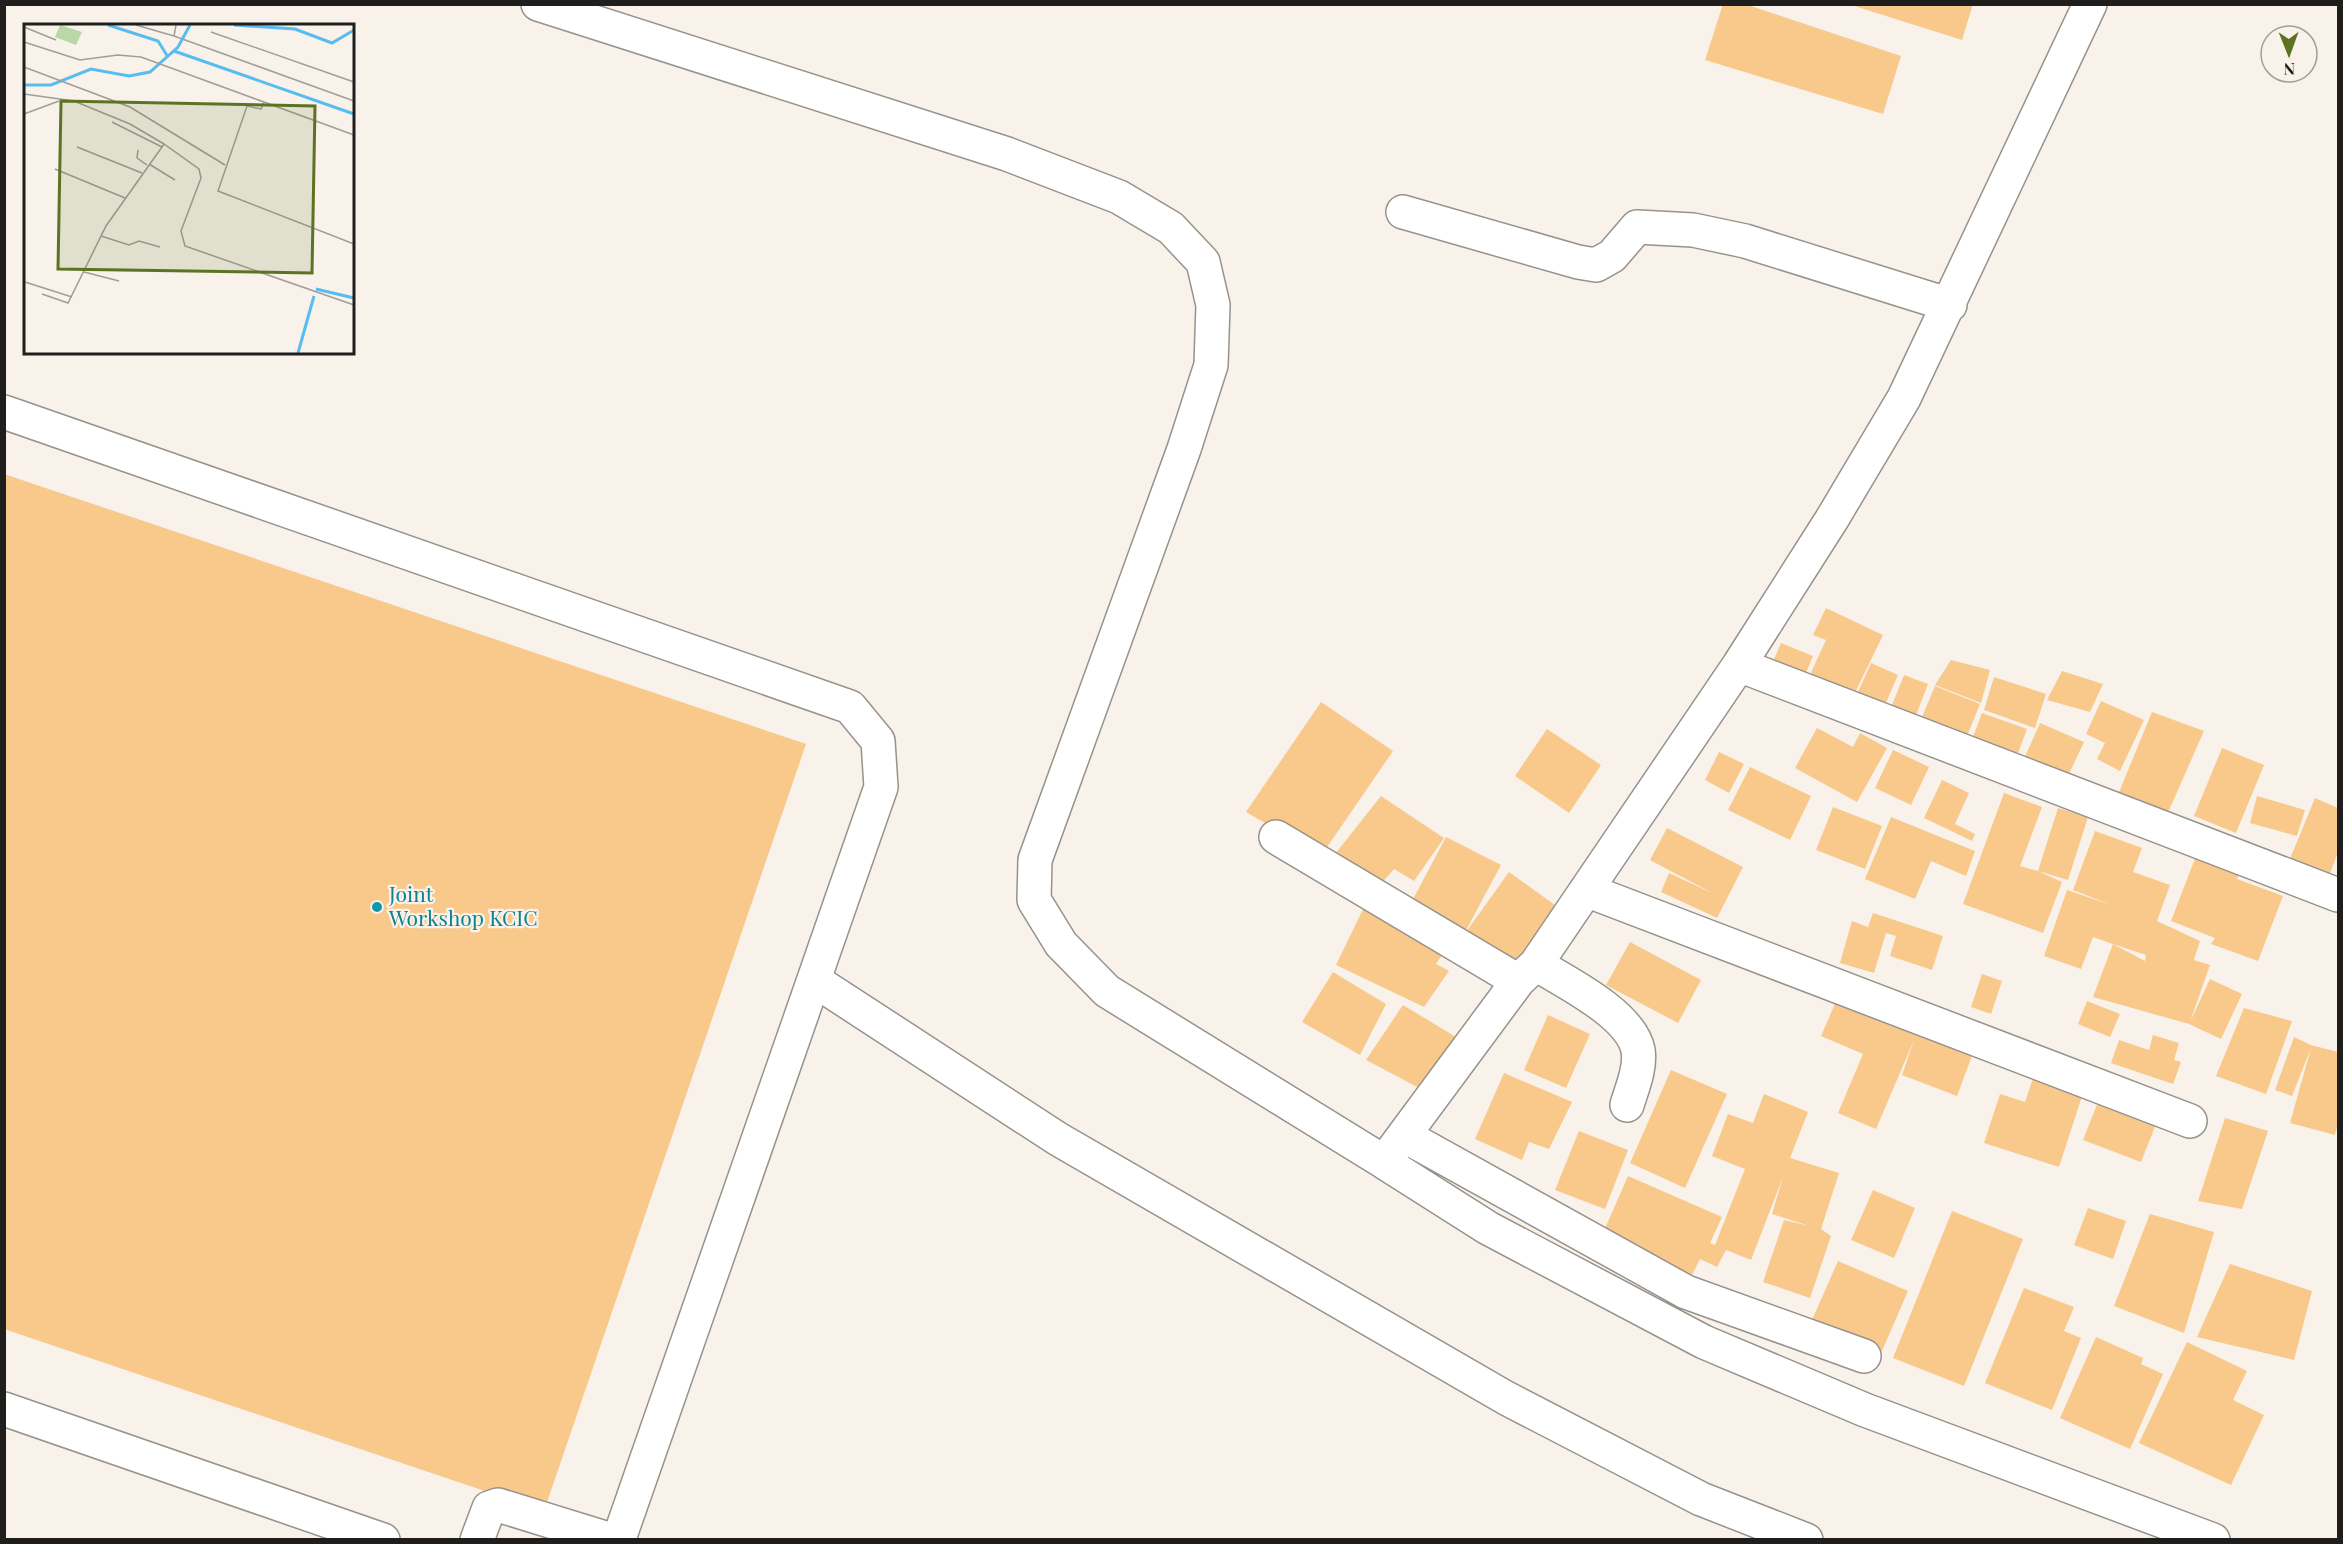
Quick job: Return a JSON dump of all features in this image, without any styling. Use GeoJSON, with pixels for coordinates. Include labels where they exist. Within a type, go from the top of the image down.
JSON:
{"type":"FeatureCollection","features":[{"type":"Feature","properties":{"kind":"street"},"geometry":{"type":"LineString","coordinates":[[538,4],[1007,154],[1119,197],[1171,228],[1203,262],[1213,305],[1211,365],[1184,449],[1035,860],[1034,900],[1061,944],[1107,992],[1488,1228],[1704,1342],[1864,1410],[2213,1539]]}},
{"type":"Feature","properties":{"kind":"street"},"geometry":{"type":"LineString","coordinates":[[1384,1162],[1527,973],[1586,890],[1739,665],[1832,519],[1904,398],[1950,305],[2090,4]]}},
{"type":"Feature","properties":{"kind":"street"},"geometry":{"type":"LineString","coordinates":[[1403,212],[1596,266],[1612,256],[1637,227],[1693,230],[1745,241],[1950,305]]}},
{"type":"Feature","properties":{"kind":"street"},"geometry":{"type":"LineString","coordinates":[[4,412],[850,707],[878,741],[881,788],[621,1533],[614,1538],[604,1538],[498,1506],[489,1508],[477,1539]]}},
{"type":"Feature","properties":{"kind":"street"},"geometry":{"type":"LineString","coordinates":[[1739,665],[2338,895]]}},
{"type":"Feature","properties":{"kind":"street"},"geometry":{"type":"LineString","coordinates":[[1276,837],[1527,973],[1590,996],[1629,1028],[1638,1050],[1636,1074],[1627,1105]]}},
{"type":"Feature","properties":{"kind":"street"},"geometry":{"type":"LineString","coordinates":[[1586,890],[2190,1121]]}},
{"type":"Feature","properties":{"kind":"street"},"geometry":{"type":"LineString","coordinates":[[814,980],[1058,1139],[1506,1398],[1701,1499],[1806,1539]]}},
{"type":"Feature","properties":{"kind":"street"},"geometry":{"type":"LineString","coordinates":[[1405,1136],[1686,1292],[1864,1356]]}},
{"type":"Feature","properties":{"kind":"street"},"geometry":{"type":"LineString","coordinates":[[4,1409],[383,1539]]}},
{"type":"Feature","properties":{"kind":"building"},"geometry":{"type":"Polygon","coordinates":[[[1723,4],[1745,4],[1901,56],[1883,114],[1705,60],[1723,4]]]}},
{"type":"Feature","properties":{"kind":"building"},"geometry":{"type":"Polygon","coordinates":[[[1848,4],[1973,4],[1962,40],[1848,4]]]}},
{"type":"Feature","properties":{"kind":"building","name":"Joint Workshop KCIC"},"geometry":{"type":"Polygon","coordinates":[[[4,474],[806,744],[544,1511],[4,1329],[4,474]]]}},
{"type":"Feature","properties":{"kind":"building"},"geometry":{"type":"Polygon","coordinates":[[[1826,608],[1883,635],[1853,697],[1809,677],[1826,640],[1813,635],[1826,608]]]}},
{"type":"Feature","properties":{"kind":"building"},"geometry":{"type":"Polygon","coordinates":[[[1781,643],[1813,656],[1804,678],[1772,664],[1781,643]]]}},
{"type":"Feature","properties":{"kind":"building"},"geometry":{"type":"Polygon","coordinates":[[[1951,660],[1990,670],[1981,703],[1935,685],[1951,660]]]}},
{"type":"Feature","properties":{"kind":"building"},"geometry":{"type":"Polygon","coordinates":[[[1871,663],[1898,675],[1885,705],[1857,694],[1871,663]]]}},
{"type":"Feature","properties":{"kind":"building"},"geometry":{"type":"Polygon","coordinates":[[[2062,671],[2103,684],[2090,712],[2047,700],[2062,671]]]}},
{"type":"Feature","properties":{"kind":"building"},"geometry":{"type":"Polygon","coordinates":[[[1904,675],[1928,684],[1916,715],[1892,705],[1904,675]]]}},
{"type":"Feature","properties":{"kind":"building"},"geometry":{"type":"Polygon","coordinates":[[[1994,677],[2046,694],[2035,728],[1984,710],[1994,677]]]}},
{"type":"Feature","properties":{"kind":"building"},"geometry":{"type":"Polygon","coordinates":[[[1935,686],[1980,704],[1967,736],[1922,717],[1935,686]]]}},
{"type":"Feature","properties":{"kind":"building"},"geometry":{"type":"Polygon","coordinates":[[[2101,701],[2144,720],[2120,771],[2097,759],[2105,743],[2086,734],[2101,701]]]}},
{"type":"Feature","properties":{"kind":"building"},"geometry":{"type":"Polygon","coordinates":[[[1321,702],[1393,751],[1321,856],[1246,812],[1321,702]]]}},
{"type":"Feature","properties":{"kind":"building"},"geometry":{"type":"Polygon","coordinates":[[[2152,712],[2204,731],[2166,817],[2117,797],[2152,712]]]}},
{"type":"Feature","properties":{"kind":"building"},"geometry":{"type":"Polygon","coordinates":[[[1982,713],[2027,729],[2018,753],[1973,737],[1982,713]]]}},
{"type":"Feature","properties":{"kind":"building"},"geometry":{"type":"Polygon","coordinates":[[[2040,723],[2084,742],[2067,778],[2024,759],[2040,723]]]}},
{"type":"Feature","properties":{"kind":"building"},"geometry":{"type":"Polygon","coordinates":[[[1817,728],[1853,747],[1860,733],[1887,748],[1857,802],[1795,768],[1817,728]]]}},
{"type":"Feature","properties":{"kind":"building"},"geometry":{"type":"Polygon","coordinates":[[[1547,729],[1601,765],[1569,813],[1515,776],[1547,729]]]}},
{"type":"Feature","properties":{"kind":"building"},"geometry":{"type":"Polygon","coordinates":[[[2222,748],[2264,765],[2236,833],[2194,816],[2222,748]]]}},
{"type":"Feature","properties":{"kind":"building"},"geometry":{"type":"Polygon","coordinates":[[[1893,750],[1929,767],[1911,805],[1875,788],[1893,750]]]}},
{"type":"Feature","properties":{"kind":"building"},"geometry":{"type":"Polygon","coordinates":[[[1719,752],[1744,764],[1729,793],[1705,780],[1719,752]]]}},
{"type":"Feature","properties":{"kind":"building"},"geometry":{"type":"Polygon","coordinates":[[[1750,767],[1811,796],[1790,840],[1728,810],[1750,767]]]}},
{"type":"Feature","properties":{"kind":"building"},"geometry":{"type":"Polygon","coordinates":[[[1942,780],[1969,793],[1955,824],[1975,834],[1972,841],[1924,818],[1942,780]]]}},
{"type":"Feature","properties":{"kind":"building"},"geometry":{"type":"Polygon","coordinates":[[[2004,793],[2042,807],[2020,866],[2062,882],[2043,933],[1963,904],[2004,793]]]}},
{"type":"Feature","properties":{"kind":"building"},"geometry":{"type":"Polygon","coordinates":[[[1381,796],[1444,838],[1414,881],[1394,869],[1379,886],[1335,854],[1381,796]]]}},
{"type":"Feature","properties":{"kind":"building"},"geometry":{"type":"Polygon","coordinates":[[[2257,796],[2305,810],[2297,836],[2250,823],[2257,796]]]}},
{"type":"Feature","properties":{"kind":"building"},"geometry":{"type":"Polygon","coordinates":[[[2315,798],[2338,808],[2338,852],[2327,881],[2287,866],[2315,798]]]}},
{"type":"Feature","properties":{"kind":"building"},"geometry":{"type":"Polygon","coordinates":[[[1833,807],[1882,826],[1865,869],[1816,850],[1833,807]]]}},
{"type":"Feature","properties":{"kind":"building"},"geometry":{"type":"Polygon","coordinates":[[[2058,808],[2088,817],[2068,880],[2038,871],[2058,808]]]}},
{"type":"Feature","properties":{"kind":"building"},"geometry":{"type":"Polygon","coordinates":[[[1891,817],[1975,851],[1966,876],[1931,861],[1915,899],[1865,879],[1891,817]]]}},
{"type":"Feature","properties":{"kind":"building"},"geometry":{"type":"Polygon","coordinates":[[[1667,828],[1743,867],[1717,918],[1661,892],[1669,873],[1714,894],[1650,860],[1667,828]]]}},
{"type":"Feature","properties":{"kind":"building"},"geometry":{"type":"Polygon","coordinates":[[[2095,831],[2142,848],[2133,872],[2170,885],[2157,921],[2200,941],[2194,960],[2210,965],[2190,1022],[2210,979],[2242,994],[2221,1039],[2189,1024],[2093,997],[2113,944],[2093,937],[2081,969],[2044,956],[2067,890],[2111,905],[2073,890],[2095,831]],[[2113,944],[2145,961],[2146,955],[2113,944]]]}},
{"type":"Feature","properties":{"kind":"building"},"geometry":{"type":"Polygon","coordinates":[[[1446,837],[1501,865],[1464,934],[1410,905],[1446,837]]]}},
{"type":"Feature","properties":{"kind":"building"},"geometry":{"type":"Polygon","coordinates":[[[2196,856],[2240,872],[2237,879],[2283,896],[2258,961],[2211,944],[2215,938],[2171,921],[2196,856]]]}},
{"type":"Feature","properties":{"kind":"building"},"geometry":{"type":"Polygon","coordinates":[[[1509,872],[1566,913],[1523,973],[1466,932],[1509,872]]]}},
{"type":"Feature","properties":{"kind":"building"},"geometry":{"type":"Polygon","coordinates":[[[1366,903],[1446,949],[1436,964],[1449,971],[1424,1007],[1336,965],[1366,903]]]}},
{"type":"Feature","properties":{"kind":"building"},"geometry":{"type":"Polygon","coordinates":[[[1873,913],[1943,936],[1932,970],[1890,956],[1896,936],[1886,933],[1874,973],[1840,963],[1852,921],[1868,927],[1873,913]]]}},
{"type":"Feature","properties":{"kind":"building"},"geometry":{"type":"Polygon","coordinates":[[[1630,942],[1701,980],[1678,1023],[1606,985],[1630,942]]]}},
{"type":"Feature","properties":{"kind":"building"},"geometry":{"type":"Polygon","coordinates":[[[1333,972],[1386,1004],[1360,1055],[1302,1022],[1333,972]]]}},
{"type":"Feature","properties":{"kind":"building"},"geometry":{"type":"Polygon","coordinates":[[[1982,974],[2002,981],[1991,1014],[1971,1007],[1982,974]]]}},
{"type":"Feature","properties":{"kind":"building"},"geometry":{"type":"Polygon","coordinates":[[[1837,999],[1973,1053],[1957,1096],[1902,1075],[1914,1040],[1876,1129],[1838,1113],[1863,1054],[1821,1036],[1837,999]]]}},
{"type":"Feature","properties":{"kind":"building"},"geometry":{"type":"Polygon","coordinates":[[[2087,1001],[2120,1014],[2110,1037],[2078,1024],[2087,1001]]]}},
{"type":"Feature","properties":{"kind":"building"},"geometry":{"type":"Polygon","coordinates":[[[1403,1005],[1456,1037],[1423,1090],[1366,1060],[1403,1005]]]}},
{"type":"Feature","properties":{"kind":"building"},"geometry":{"type":"Polygon","coordinates":[[[2244,1008],[2292,1021],[2266,1094],[2216,1076],[2244,1008]]]}},
{"type":"Feature","properties":{"kind":"building"},"geometry":{"type":"Polygon","coordinates":[[[1548,1015],[1590,1034],[1566,1088],[1524,1070],[1548,1015]]]}},
{"type":"Feature","properties":{"kind":"building"},"geometry":{"type":"Polygon","coordinates":[[[2153,1035],[2179,1043],[2174,1060],[2181,1062],[2173,1084],[2111,1063],[2119,1040],[2149,1050],[2153,1035]]]}},
{"type":"Feature","properties":{"kind":"building"},"geometry":{"type":"Polygon","coordinates":[[[2294,1037],[2311,1045],[2338,1052],[2338,1123],[2335,1135],[2290,1123],[2311,1048],[2292,1096],[2275,1090],[2294,1037]]]}},
{"type":"Feature","properties":{"kind":"building"},"geometry":{"type":"Polygon","coordinates":[[[1671,1070],[1727,1094],[1685,1188],[1630,1163],[1671,1070]]]}},
{"type":"Feature","properties":{"kind":"building"},"geometry":{"type":"Polygon","coordinates":[[[1504,1073],[1572,1102],[1549,1149],[1529,1142],[1522,1160],[1475,1139],[1504,1073]]]}},
{"type":"Feature","properties":{"kind":"building"},"geometry":{"type":"Polygon","coordinates":[[[2034,1075],[2084,1090],[2059,1167],[1984,1143],[2000,1094],[2025,1102],[2034,1075]]]}},
{"type":"Feature","properties":{"kind":"building"},"geometry":{"type":"Polygon","coordinates":[[[2102,1092],[2160,1114],[2141,1162],[2083,1140],[2102,1092]]]}},
{"type":"Feature","properties":{"kind":"building"},"geometry":{"type":"Polygon","coordinates":[[[1764,1094],[1808,1112],[1790,1158],[1839,1173],[1821,1229],[1831,1236],[1810,1298],[1763,1282],[1784,1220],[1810,1226],[1772,1214],[1783,1177],[1751,1260],[1726,1250],[1717,1267],[1700,1259],[1692,1275],[1603,1233],[1628,1176],[1722,1217],[1710,1243],[1715,1245],[1745,1169],[1712,1156],[1728,1114],[1753,1123],[1764,1094]]]}},
{"type":"Feature","properties":{"kind":"building"},"geometry":{"type":"Polygon","coordinates":[[[2225,1118],[2268,1131],[2242,1209],[2198,1201],[2225,1118]]]}},
{"type":"Feature","properties":{"kind":"building"},"geometry":{"type":"Polygon","coordinates":[[[1579,1131],[1628,1150],[1605,1209],[1555,1190],[1579,1131]]]}},
{"type":"Feature","properties":{"kind":"building"},"geometry":{"type":"Polygon","coordinates":[[[1873,1190],[1915,1208],[1894,1258],[1851,1240],[1873,1190]]]}},
{"type":"Feature","properties":{"kind":"building"},"geometry":{"type":"Polygon","coordinates":[[[2088,1208],[2126,1221],[2113,1259],[2074,1245],[2088,1208]]]}},
{"type":"Feature","properties":{"kind":"building"},"geometry":{"type":"Polygon","coordinates":[[[1952,1211],[2023,1239],[1964,1386],[1893,1358],[1952,1211]]]}},
{"type":"Feature","properties":{"kind":"building"},"geometry":{"type":"Polygon","coordinates":[[[2150,1214],[2214,1232],[2184,1333],[2114,1306],[2150,1214]]]}},
{"type":"Feature","properties":{"kind":"building"},"geometry":{"type":"Polygon","coordinates":[[[1838,1261],[1908,1291],[1882,1351],[1812,1320],[1838,1261]]]}},
{"type":"Feature","properties":{"kind":"building"},"geometry":{"type":"Polygon","coordinates":[[[2230,1264],[2312,1291],[2294,1360],[2197,1337],[2230,1264]]]}},
{"type":"Feature","properties":{"kind":"building"},"geometry":{"type":"Polygon","coordinates":[[[2024,1288],[2074,1307],[2064,1331],[2081,1338],[2052,1410],[1985,1383],[2024,1288]]]}},
{"type":"Feature","properties":{"kind":"building"},"geometry":{"type":"Polygon","coordinates":[[[2096,1337],[2143,1358],[2141,1364],[2163,1374],[2130,1449],[2060,1418],[2096,1337]]]}},
{"type":"Feature","properties":{"kind":"building"},"geometry":{"type":"Polygon","coordinates":[[[2187,1342],[2247,1371],[2233,1400],[2264,1415],[2231,1485],[2139,1443],[2187,1342]]]}},
{"type":"Feature","properties":{"kind":"place","name":"Joint Workshop KCIC"},"geometry":{"type":"Point","coordinates":[377,907]}}]}
